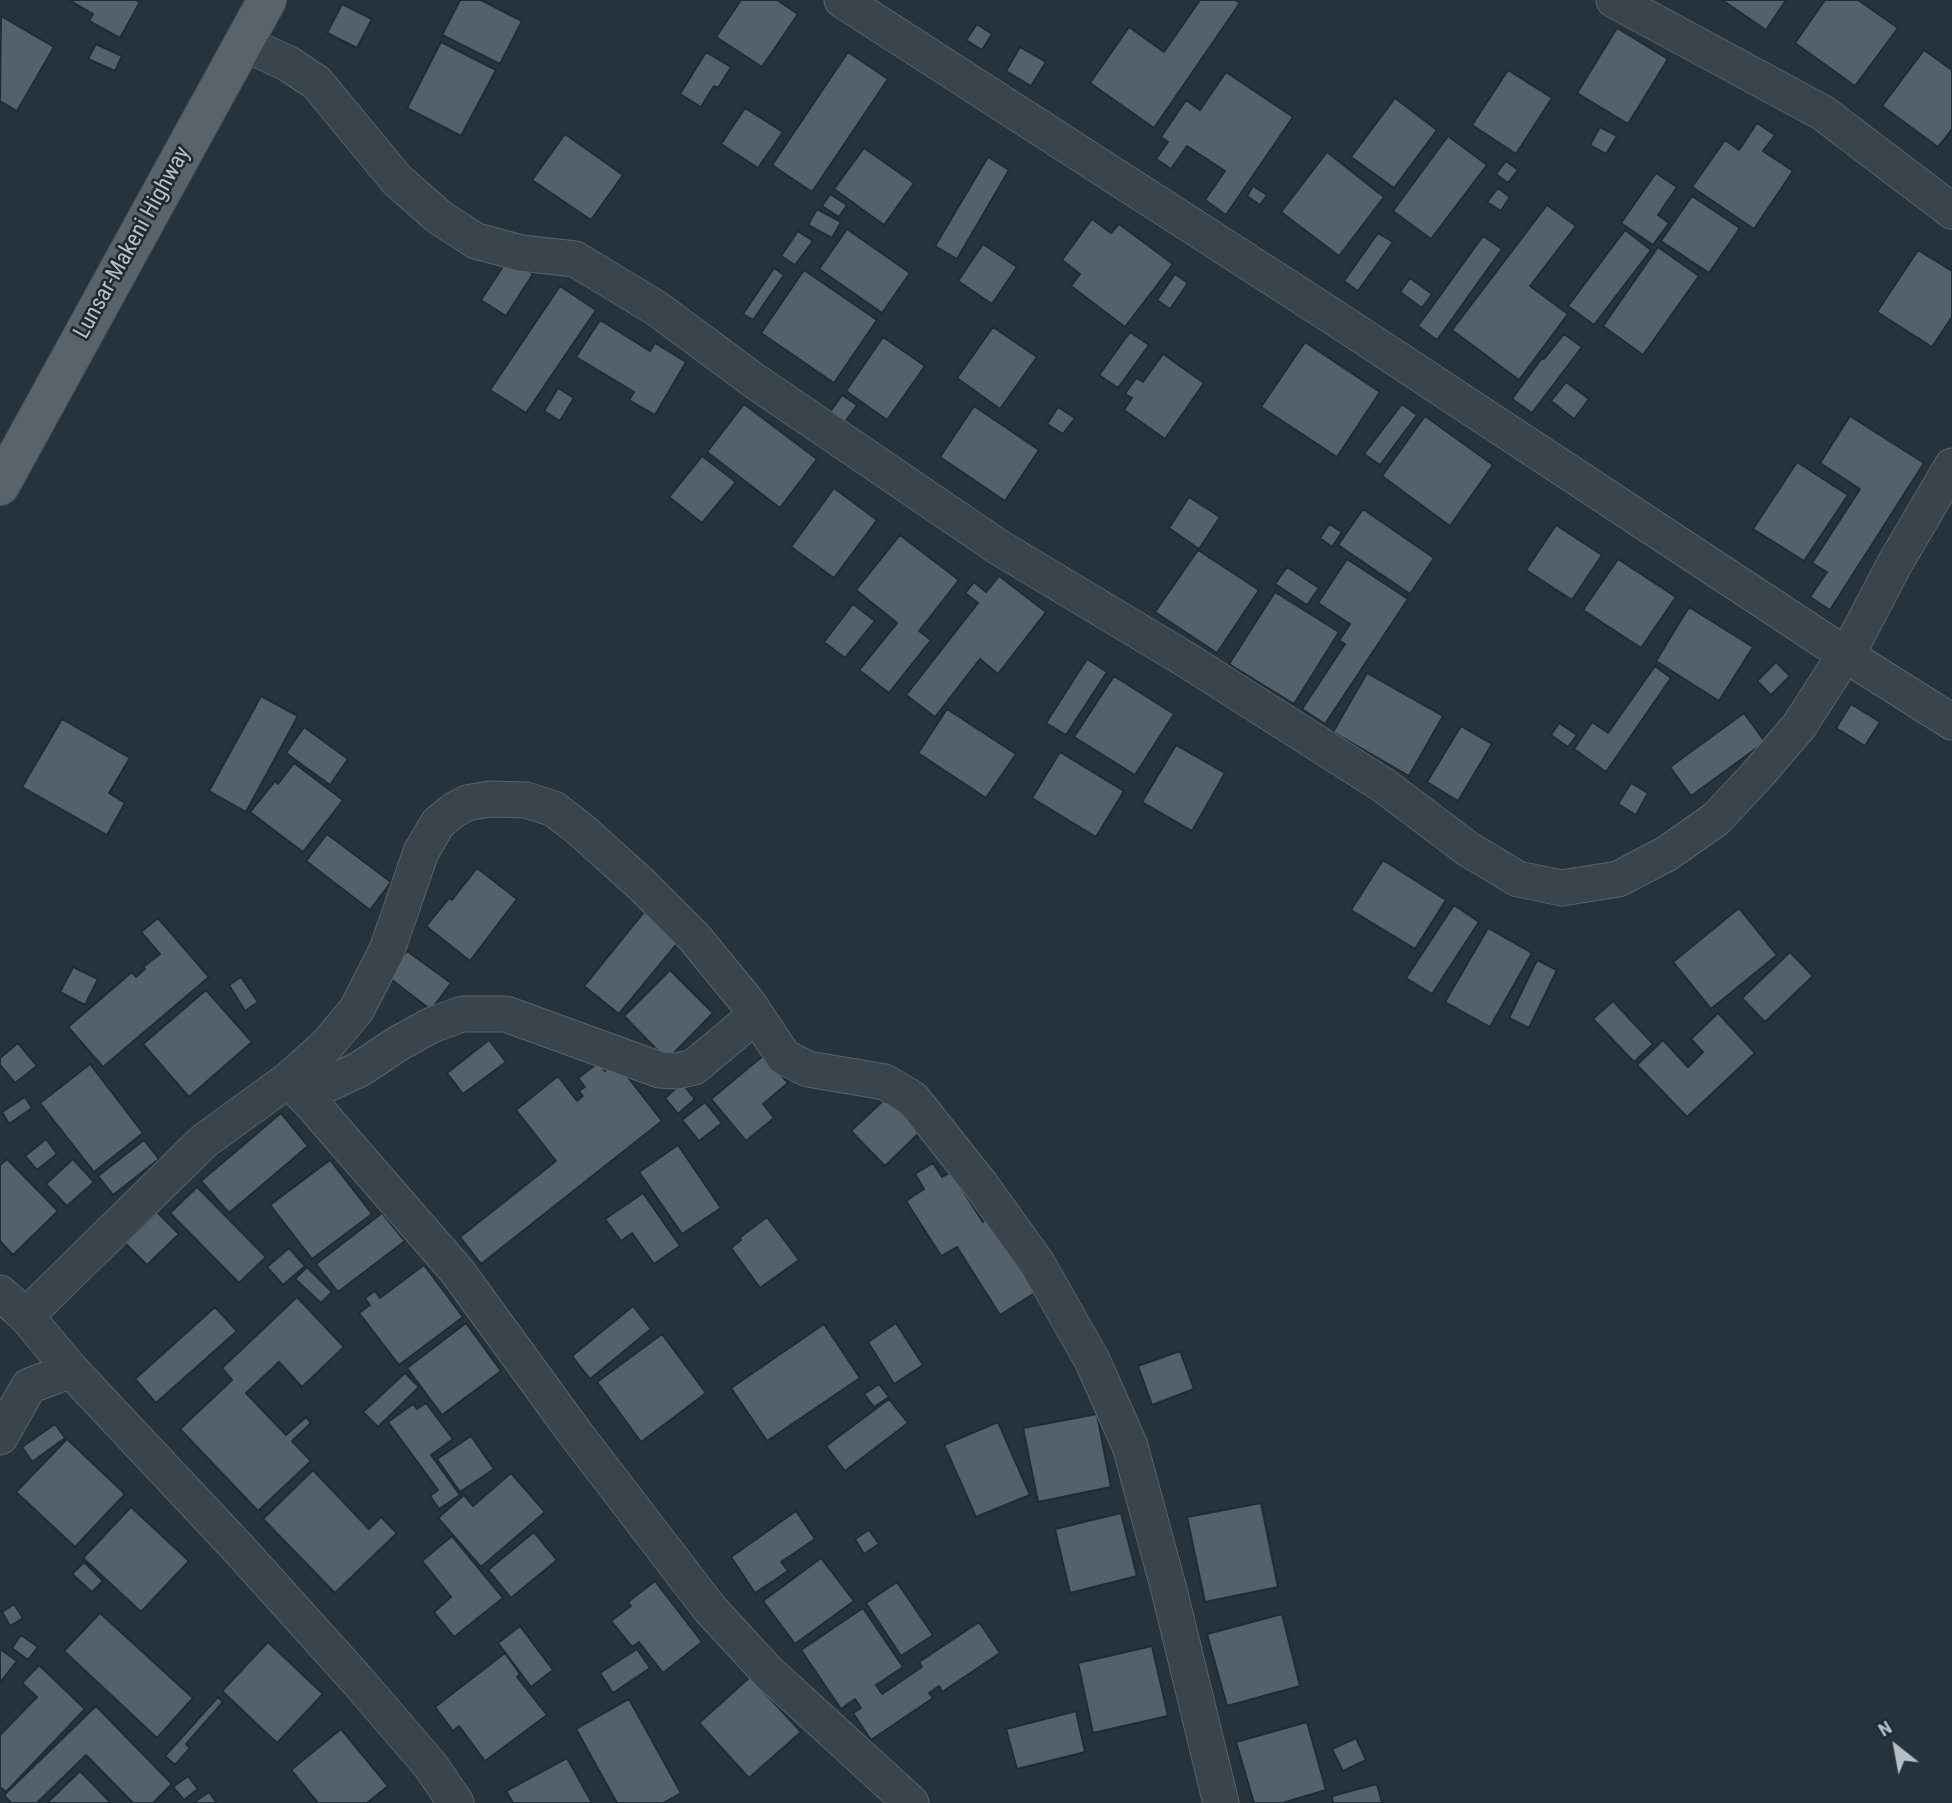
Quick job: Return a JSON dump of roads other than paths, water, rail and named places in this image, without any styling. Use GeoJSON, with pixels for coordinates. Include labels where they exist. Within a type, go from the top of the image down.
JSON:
{"type":"FeatureCollection","features":[{"type":"Feature","properties":{"kind":"main road","name":"Lunsar-Makeni Highway"},"geometry":{"type":"LineString","coordinates":[[0,486],[267,0]]}},
{"type":"Feature","properties":{"kind":"street"},"geometry":{"type":"LineString","coordinates":[[842,0],[1335,318],[1952,722]]}},
{"type":"Feature","properties":{"kind":"street"},"geometry":{"type":"LineString","coordinates":[[1614,0],[1823,113],[1952,211]]}},
{"type":"Feature","properties":{"kind":"street"},"geometry":{"type":"LineString","coordinates":[[243,43],[287,63],[317,83],[397,180],[457,229],[476,241],[522,253],[575,259],[656,308],[756,382],[1000,548],[1185,659],[1372,778],[1468,849],[1518,879],[1562,888],[1618,878],[1666,854],[1716,819],[1799,726],[1846,655],[1894,565],[1952,466]]}},
{"type":"Feature","properties":{"kind":"street"},"geometry":{"type":"LineString","coordinates":[[26,1316],[204,1141],[295,1086],[357,1009],[387,950],[421,852],[438,823],[467,803],[489,799],[526,800],[554,809],[581,830],[694,937],[756,1015],[784,1057],[808,1069],[885,1082],[913,1099],[981,1185],[1037,1264],[1092,1360],[1130,1446],[1169,1590],[1221,1803]]}},
{"type":"Feature","properties":{"kind":"street"},"geometry":{"type":"LineString","coordinates":[[295,1086],[328,1084],[360,1069],[432,1024],[462,1014],[506,1014],[660,1070],[677,1071],[694,1067],[756,1015]]}},
{"type":"Feature","properties":{"kind":"street"},"geometry":{"type":"LineString","coordinates":[[295,1086],[457,1271],[575,1433],[710,1609],[768,1672],[911,1803]]}},
{"type":"Feature","properties":{"kind":"street"},"geometry":{"type":"LineString","coordinates":[[0,1293],[26,1316],[71,1370],[239,1549],[357,1680],[430,1765],[456,1803]]}},
{"type":"Feature","properties":{"kind":"street"},"geometry":{"type":"LineString","coordinates":[[0,1437],[29,1386],[71,1370]]}}]}
